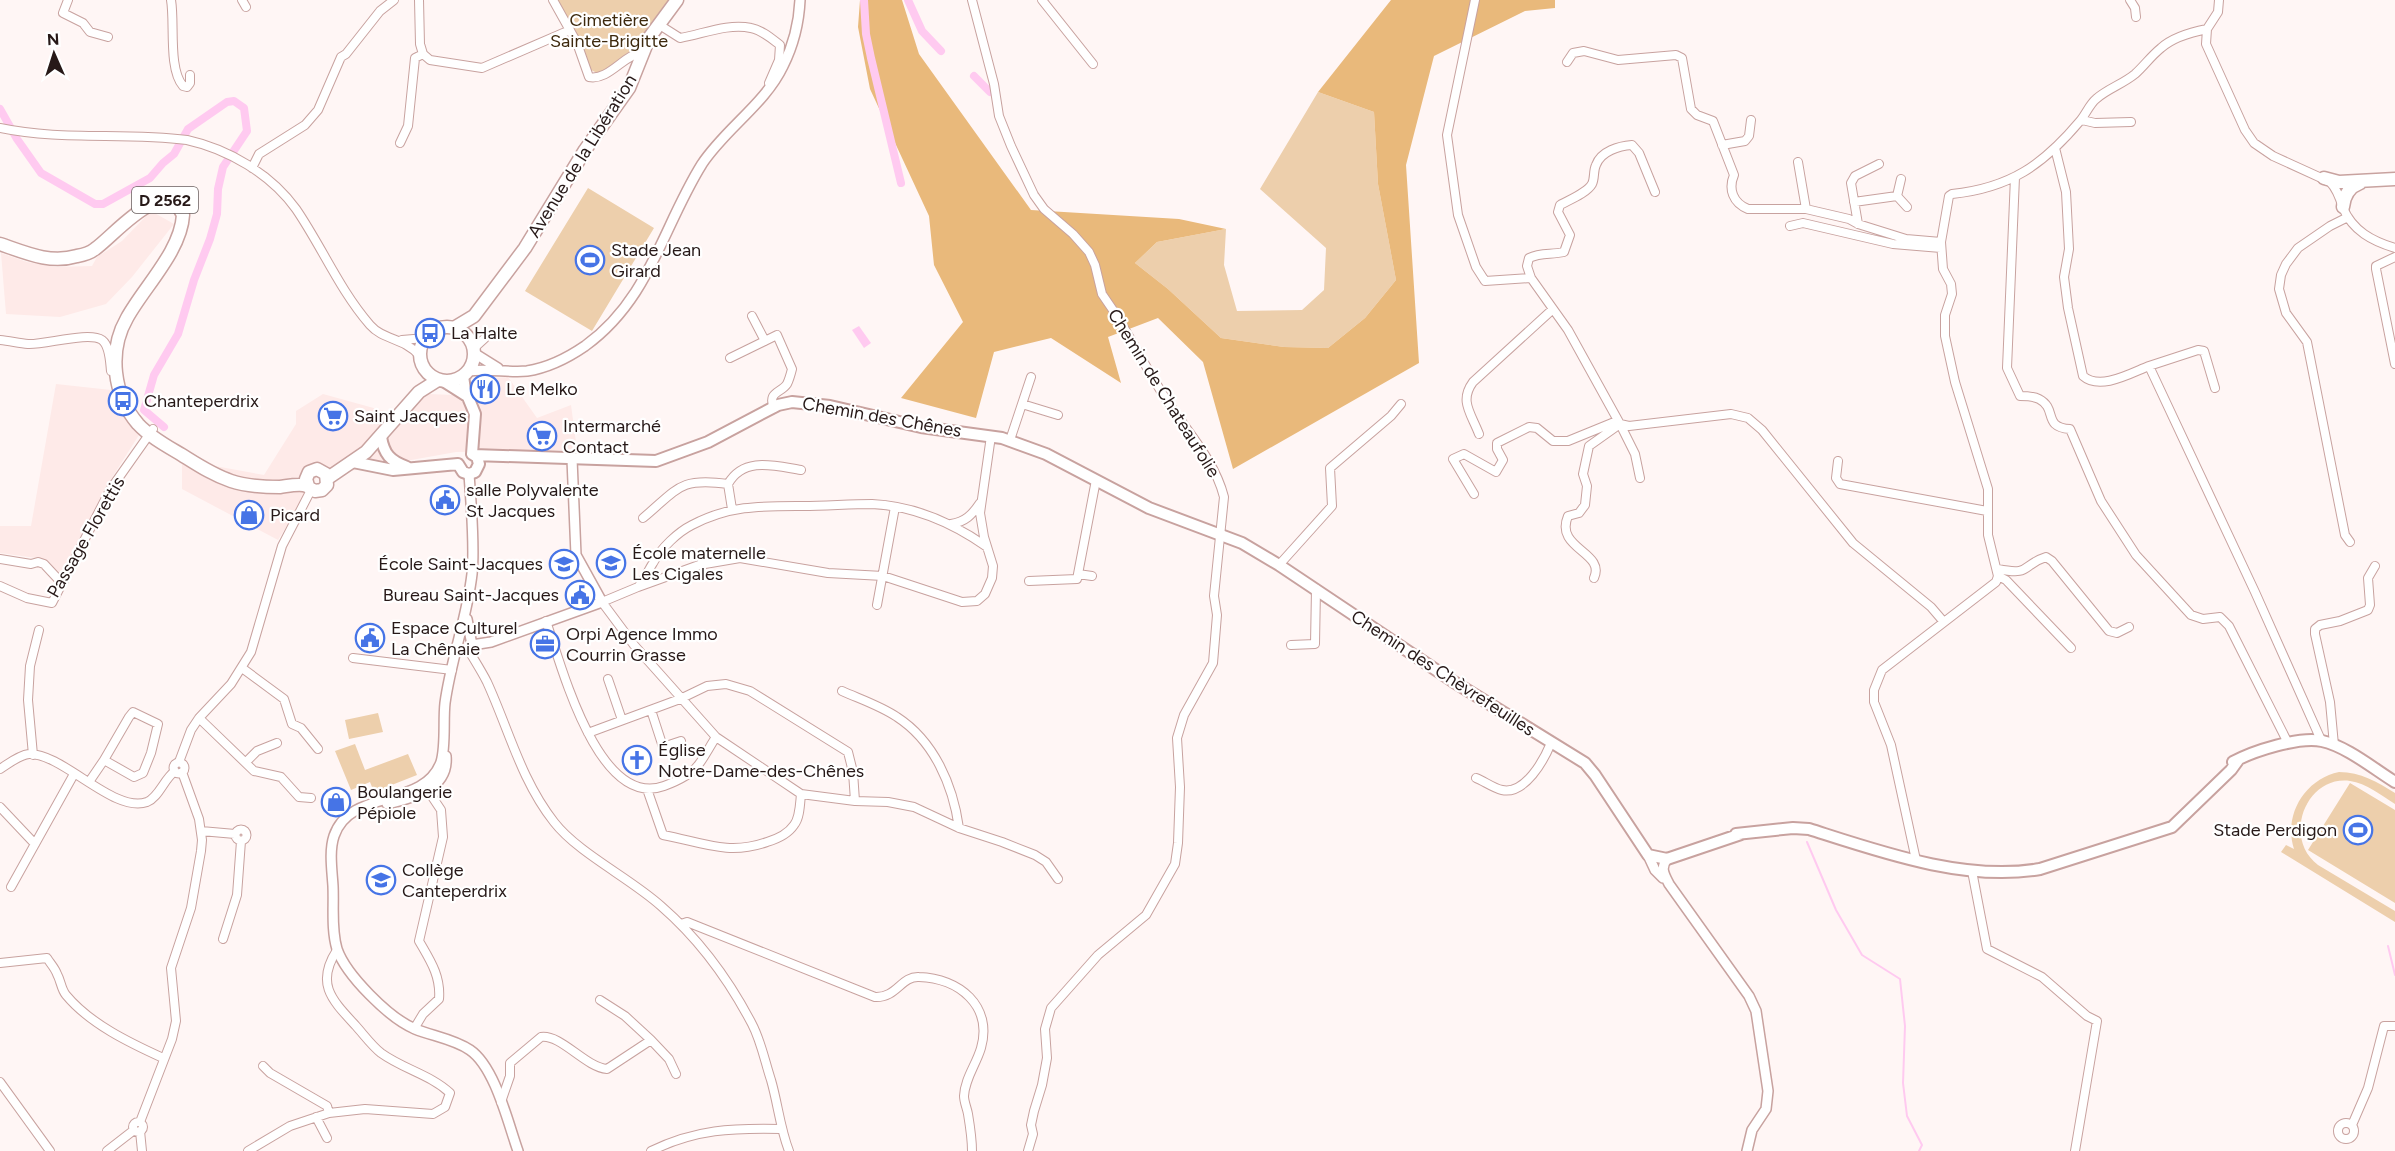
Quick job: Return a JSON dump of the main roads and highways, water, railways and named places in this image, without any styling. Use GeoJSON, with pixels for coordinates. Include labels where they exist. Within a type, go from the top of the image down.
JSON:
{"type":"FeatureCollection","features":[{"type":"Feature","properties":{"kind":"main road","name":"Avenue de la Libération"},"geometry":{"type":"LineString","coordinates":[[454,328],[469,321],[481,308],[525,248],[591,141],[629,88],[643,52],[658,24],[677,0]]}},
{"type":"Feature","properties":{"kind":"main road"},"geometry":{"type":"LineString","coordinates":[[2324,178],[2339,182],[2395,179]]}},
{"type":"Feature","properties":{"kind":"main road"},"geometry":{"type":"LineString","coordinates":[[2345,212],[2348,192],[2361,182]]}},
{"type":"Feature","properties":{"kind":"main road","name":"D 2562"},"geometry":{"type":"LineString","coordinates":[[0,244],[38,257],[56,260],[69,258],[93,251],[152,203],[167,200],[180,208],[183,216],[179,235],[117,338],[116,358],[119,379],[129,411],[151,431],[221,471],[257,482],[308,484]]}},
{"type":"Feature","properties":{"kind":"main road","name":"Avenue de la Libération"},"geometry":{"type":"LineString","coordinates":[[472,347],[471,331],[481,308]]}},
{"type":"Feature","properties":{"kind":"main road"},"geometry":{"type":"LineString","coordinates":[[469,398],[427,374],[423,368],[419,355],[425,338],[435,329],[454,328],[472,347],[465,374],[469,398],[475,414],[474,440],[477,470],[469,474],[460,470],[458,464],[463,455],[475,458]]}},
{"type":"Feature","properties":{"kind":"main road"},"geometry":{"type":"LineString","coordinates":[[326,475],[391,418],[419,383],[423,368]]}},
{"type":"Feature","properties":{"kind":"main road"},"geometry":{"type":"LineString","coordinates":[[326,475],[353,462],[381,437],[424,387],[465,374]]}},
{"type":"Feature","properties":{"kind":"main road","name":"Chemin des Chênes"},"geometry":{"type":"LineString","coordinates":[[475,458],[494,456],[656,461],[708,442],[776,406],[792,402],[830,406],[921,427],[1010,440],[1047,454],[1149,508],[1221,534]]}},
{"type":"Feature","properties":{"kind":"main road"},"geometry":{"type":"LineString","coordinates":[[381,437],[384,451],[393,462],[407,467]]}},
{"type":"Feature","properties":{"kind":"main road"},"geometry":{"type":"LineString","coordinates":[[474,440],[494,456]]}},
{"type":"Feature","properties":{"kind":"main road"},"geometry":{"type":"LineString","coordinates":[[353,462],[386,469],[458,464]]}},
{"type":"Feature","properties":{"kind":"main road"},"geometry":{"type":"LineString","coordinates":[[314,469],[326,475],[327,485],[322,490],[308,484],[314,469]]}},
{"type":"Feature","properties":{"kind":"main road","name":"Chemin des Chèvrefeuilles"},"geometry":{"type":"LineString","coordinates":[[1221,534],[1242,543],[1279,565],[1404,649],[1585,763],[1639,841],[1652,854]]}},
{"type":"Feature","properties":{"kind":"main road"},"geometry":{"type":"LineString","coordinates":[[1652,854],[1681,850],[1736,834],[1776,829],[1809,829],[1861,846],[1916,860],[2001,874],[2040,869],[2172,827],[2239,759],[2288,743],[2321,740],[2334,745],[2395,782]]}},
{"type":"Feature","properties":{"kind":"main road"},"geometry":{"type":"LineString","coordinates":[[1652,854],[1667,859],[1741,834]]}},
{"type":"Feature","properties":{"kind":"waterway"},"geometry":{"type":"LineString","coordinates":[[864,0],[866,34],[901,183]]}},
{"type":"Feature","properties":{"kind":"waterway"},"geometry":{"type":"LineString","coordinates":[[908,0],[922,31],[941,51]]}},
{"type":"Feature","properties":{"kind":"waterway"},"geometry":{"type":"LineString","coordinates":[[974,76],[990,92]]}},
{"type":"Feature","properties":{"kind":"waterway"},"geometry":{"type":"LineString","coordinates":[[0,109],[17,139],[41,173],[95,204],[103,204],[150,178],[174,154],[188,129],[227,102],[234,101],[244,108],[247,131],[223,167],[218,189],[217,214],[210,239],[194,280],[178,334],[154,375],[144,410],[164,427]]}},
{"type":"Feature","properties":{"kind":"waterway"},"geometry":{"type":"LineString","coordinates":[[1807,842],[1836,910],[1862,955],[1900,979],[1905,1026],[1903,1083],[1907,1116],[1922,1145],[1919,1151]]}},
{"type":"Feature","properties":{"kind":"waterway"},"geometry":{"type":"LineString","coordinates":[[2388,946],[2395,975]]}},
{"type":"Feature","properties":{"kind":"place","name":"Stade Jean Girard"},"geometry":{"type":"Point","coordinates":[590,260]}},
{"type":"Feature","properties":{"kind":"place","name":"La Halte"},"geometry":{"type":"Point","coordinates":[430,333]}},
{"type":"Feature","properties":{"kind":"place","name":"Le Melko"},"geometry":{"type":"Point","coordinates":[485,389]}},
{"type":"Feature","properties":{"kind":"place","name":"Chanteperdrix"},"geometry":{"type":"Point","coordinates":[123,401]}},
{"type":"Feature","properties":{"kind":"place","name":"Saint Jacques"},"geometry":{"type":"Point","coordinates":[333,416]}},
{"type":"Feature","properties":{"kind":"place","name":"Intermarché Contact"},"geometry":{"type":"Point","coordinates":[542,436]}},
{"type":"Feature","properties":{"kind":"place","name":"salle Polyvalente St Jacques"},"geometry":{"type":"Point","coordinates":[445,500]}},
{"type":"Feature","properties":{"kind":"place","name":"Picard"},"geometry":{"type":"Point","coordinates":[249,515]}},
{"type":"Feature","properties":{"kind":"place","name":"École maternelle Les Cigales"},"geometry":{"type":"Point","coordinates":[611,563]}},
{"type":"Feature","properties":{"kind":"place","name":"École Saint-Jacques"},"geometry":{"type":"Point","coordinates":[564,564]}},
{"type":"Feature","properties":{"kind":"place","name":"Bureau Saint-Jacques"},"geometry":{"type":"Point","coordinates":[580,595]}},
{"type":"Feature","properties":{"kind":"place","name":"Espace Culturel La Chênaie"},"geometry":{"type":"Point","coordinates":[370,638]}},
{"type":"Feature","properties":{"kind":"place","name":"Orpi Agence Immo Courrin Grasse"},"geometry":{"type":"Point","coordinates":[545,644]}},
{"type":"Feature","properties":{"kind":"place","name":"Église Notre-Dame-des-Chênes"},"geometry":{"type":"Point","coordinates":[637,760]}},
{"type":"Feature","properties":{"kind":"place","name":"Boulangerie Pépiole"},"geometry":{"type":"Point","coordinates":[336,802]}},
{"type":"Feature","properties":{"kind":"place","name":"Stade Perdigon"},"geometry":{"type":"Point","coordinates":[2358,830]}},
{"type":"Feature","properties":{"kind":"place","name":"Collège Canteperdrix"},"geometry":{"type":"Point","coordinates":[381,880]}},
{"type":"Feature","properties":{"kind":"park label","name":"Cimetière Sainte-Brigitte"},"geometry":{"type":"Point","coordinates":[609,30]}}]}
